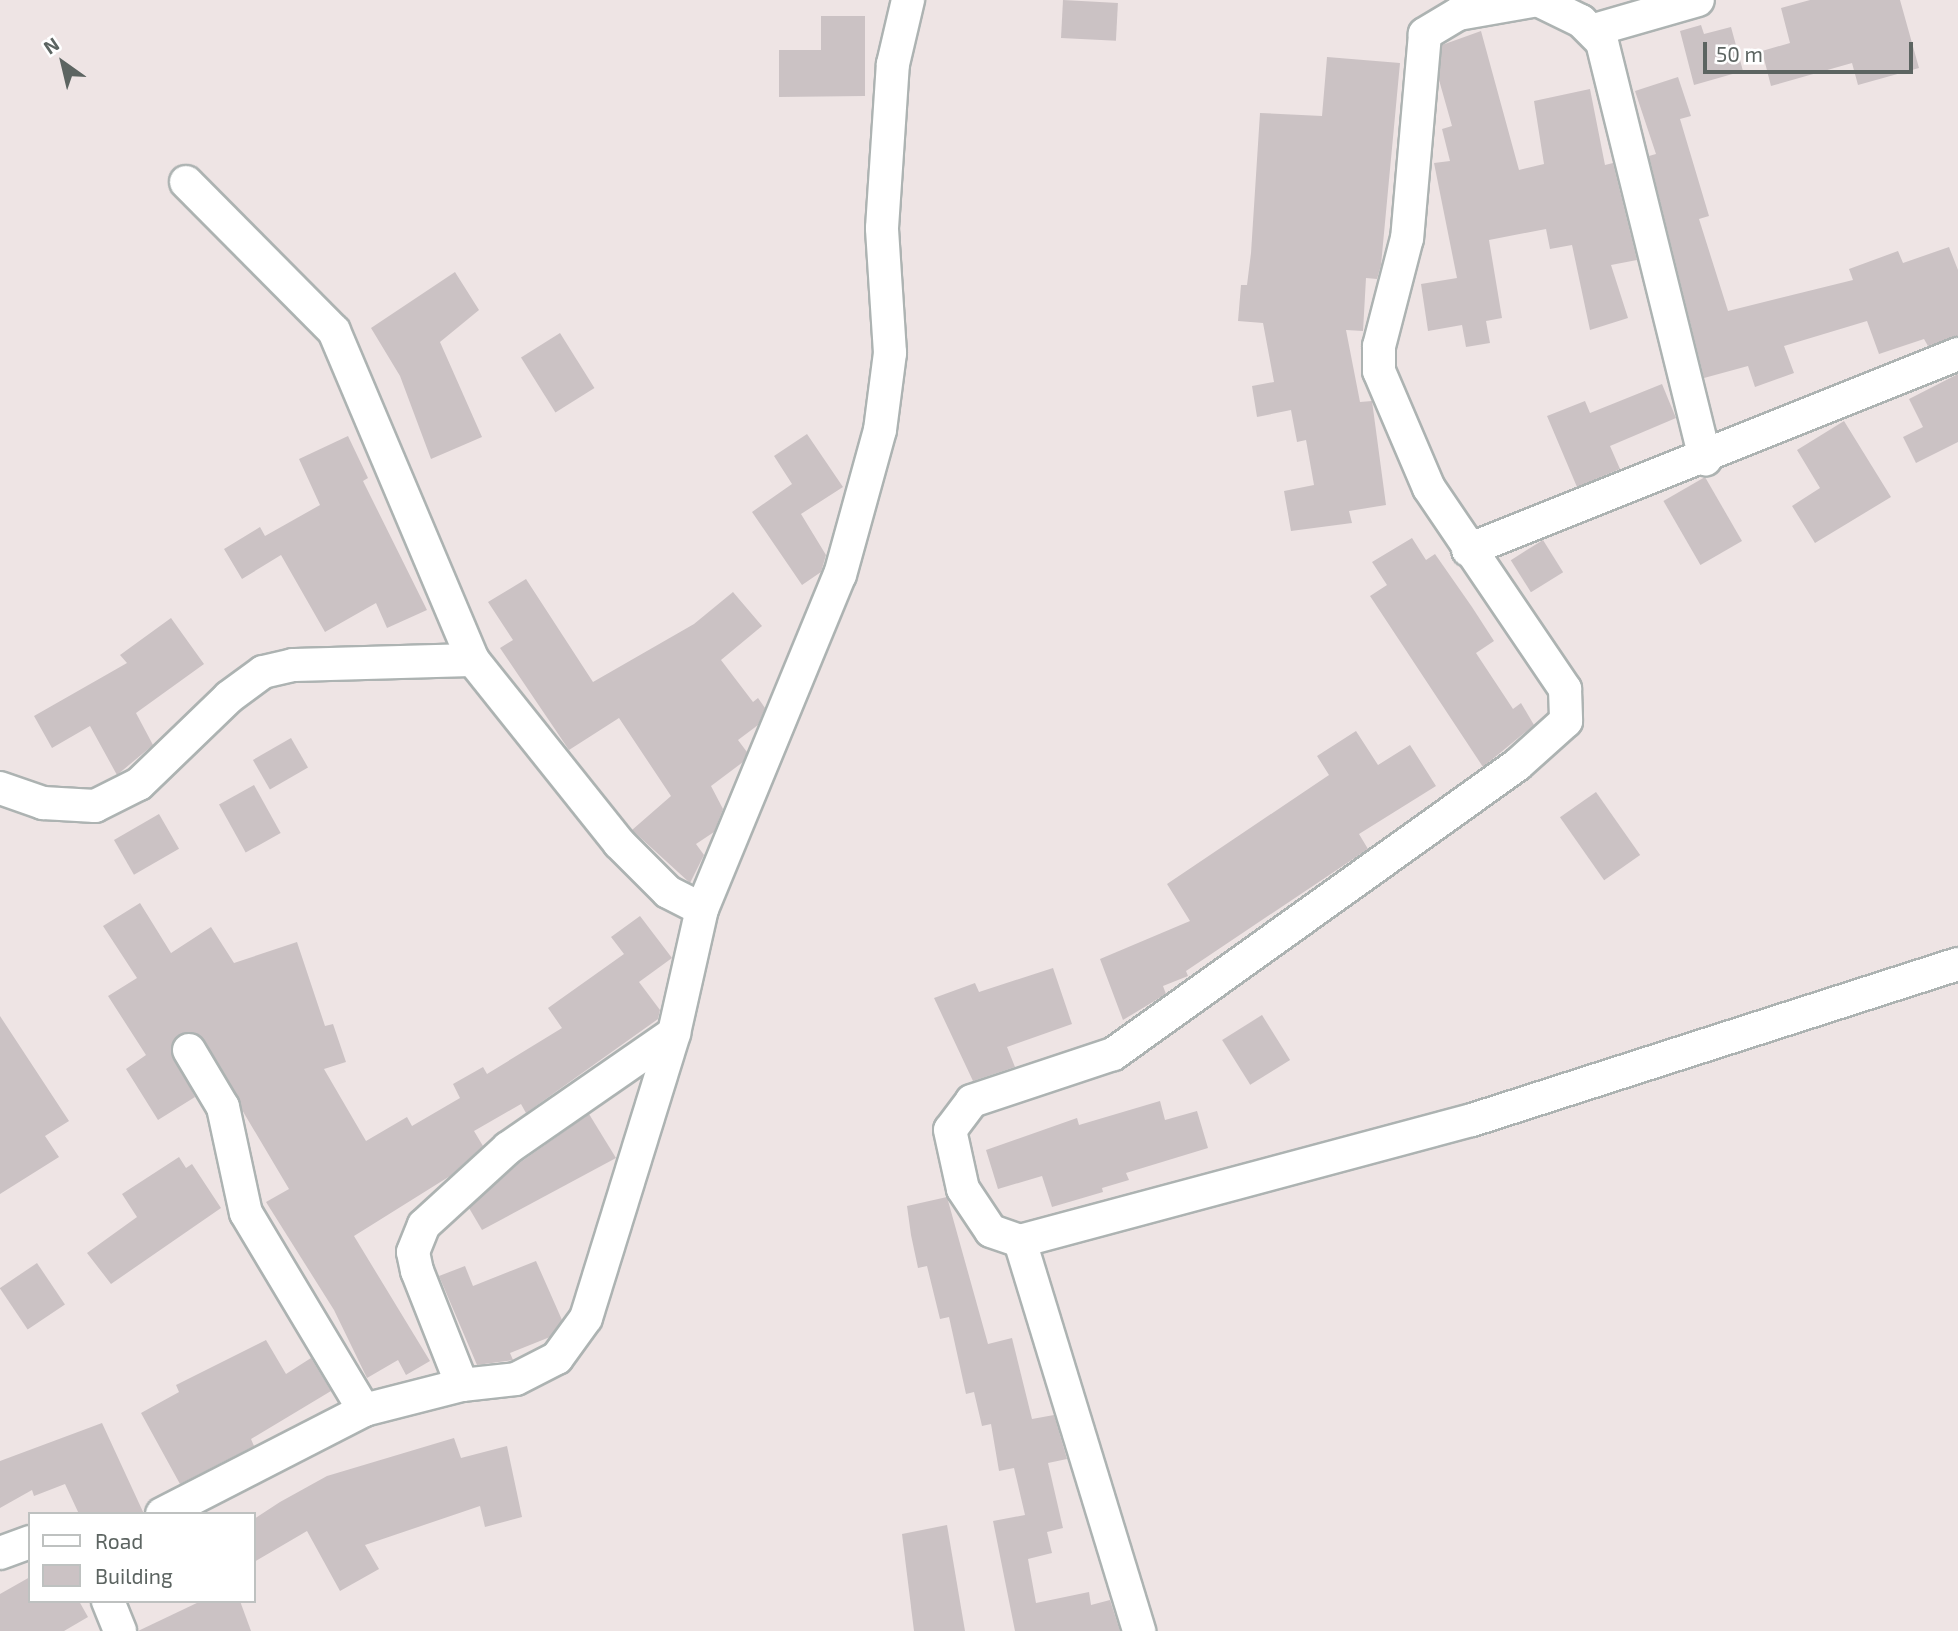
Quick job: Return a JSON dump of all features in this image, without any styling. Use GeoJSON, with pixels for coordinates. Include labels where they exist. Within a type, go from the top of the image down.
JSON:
{"type":"FeatureCollection","features":[{"type":"Feature","properties":{"kind":"street"},"geometry":{"type":"LineString","coordinates":[[166,1512],[364,1410],[463,1385],[516,1379],[556,1358],[586,1318],[674,1033],[702,909],[840,575],[880,430],[890,353],[881,228],[893,64],[908,0]]}},
{"type":"Feature","properties":{"kind":"street"},"geometry":{"type":"LineString","coordinates":[[1698,0],[1594,30],[1538,0],[1458,14],[1424,34],[1407,238],[1379,346],[1390,402],[1429,488],[1468,550],[1565,689],[1566,721],[1517,765],[1114,1054],[972,1101],[950,1130],[963,1189],[991,1231],[1020,1241],[1472,1120],[1958,964]]}},
{"type":"Feature","properties":{"kind":"street"},"geometry":{"type":"LineString","coordinates":[[1594,30],[1705,459]]}},
{"type":"Feature","properties":{"kind":"street"},"geometry":{"type":"LineString","coordinates":[[186,182],[334,331],[473,660],[619,843],[668,892],[702,909]]}},
{"type":"Feature","properties":{"kind":"street"},"geometry":{"type":"LineString","coordinates":[[1468,550],[1705,459],[1958,354]]}},
{"type":"Feature","properties":{"kind":"street"},"geometry":{"type":"LineString","coordinates":[[0,789],[43,803],[95,806],[139,784],[229,697],[263,672],[293,664],[473,660]]}},
{"type":"Feature","properties":{"kind":"street"},"geometry":{"type":"LineString","coordinates":[[463,1385],[417,1271],[413,1252],[424,1226],[508,1148],[674,1033]]}},
{"type":"Feature","properties":{"kind":"street"},"geometry":{"type":"LineString","coordinates":[[189,1050],[223,1107],[246,1213],[364,1410]]}},
{"type":"Feature","properties":{"kind":"street"},"geometry":{"type":"LineString","coordinates":[[1020,1241],[1139,1631]]}},
{"type":"Feature","properties":{"kind":"street"},"geometry":{"type":"LineString","coordinates":[[0,1553],[28,1543]]}},
{"type":"Feature","properties":{"kind":"street"},"geometry":{"type":"LineString","coordinates":[[109,1603],[120,1631]]}},
{"type":"Feature","properties":{"kind":"building"},"geometry":{"type":"Polygon","coordinates":[[[1063,0],[1118,3],[1116,41],[1061,38],[1063,0]]]}},
{"type":"Feature","properties":{"kind":"building"},"geometry":{"type":"Polygon","coordinates":[[[1810,0],[1900,0],[1919,68],[1858,85],[1852,63],[1771,86],[1762,51],[1790,43],[1781,8],[1810,0]]]}},
{"type":"Feature","properties":{"kind":"building"},"geometry":{"type":"Polygon","coordinates":[[[821,16],[865,16],[865,96],[779,97],[779,50],[821,50],[821,16]]]}},
{"type":"Feature","properties":{"kind":"building"},"geometry":{"type":"Polygon","coordinates":[[[1701,25],[1704,34],[1731,27],[1743,71],[1694,85],[1680,31],[1701,25]]]}},
{"type":"Feature","properties":{"kind":"building"},"geometry":{"type":"Polygon","coordinates":[[[1481,31],[1519,170],[1544,164],[1534,101],[1590,89],[1605,165],[1613,163],[1637,260],[1611,265],[1628,318],[1590,330],[1572,245],[1550,249],[1546,229],[1489,240],[1502,318],[1486,321],[1490,343],[1466,347],[1462,325],[1428,331],[1421,284],[1457,278],[1434,163],[1450,161],[1442,129],[1452,126],[1439,80],[1442,45],[1481,31]]]}},
{"type":"Feature","properties":{"kind":"building"},"geometry":{"type":"Polygon","coordinates":[[[1327,57],[1400,63],[1381,265],[1377,279],[1366,278],[1363,331],[1346,330],[1360,402],[1372,401],[1386,505],[1349,511],[1352,523],[1291,531],[1284,491],[1314,485],[1306,440],[1297,442],[1291,410],[1257,417],[1252,386],[1274,382],[1263,323],[1238,321],[1241,285],[1247,285],[1251,253],[1260,113],[1322,116],[1327,57]]]}},
{"type":"Feature","properties":{"kind":"building"},"geometry":{"type":"Polygon","coordinates":[[[1678,77],[1691,116],[1680,119],[1709,216],[1699,219],[1728,311],[1853,280],[1849,269],[1898,251],[1903,263],[1949,247],[1958,270],[1958,336],[1928,346],[1924,339],[1879,354],[1867,321],[1784,346],[1794,373],[1755,387],[1748,366],[1704,378],[1649,156],[1656,154],[1635,91],[1678,77]]]}},
{"type":"Feature","properties":{"kind":"building"},"geometry":{"type":"Polygon","coordinates":[[[455,272],[479,310],[440,342],[482,437],[431,459],[400,376],[371,328],[455,272]]]}},
{"type":"Feature","properties":{"kind":"building"},"geometry":{"type":"Polygon","coordinates":[[[560,333],[594,388],[555,412],[521,357],[560,333]]]}},
{"type":"Feature","properties":{"kind":"building"},"geometry":{"type":"Polygon","coordinates":[[[1958,374],[1958,442],[1916,463],[1903,437],[1923,427],[1909,399],[1958,374]]]}},
{"type":"Feature","properties":{"kind":"building"},"geometry":{"type":"Polygon","coordinates":[[[1662,384],[1676,418],[1610,446],[1620,469],[1577,487],[1547,416],[1585,401],[1590,413],[1662,384]]]}},
{"type":"Feature","properties":{"kind":"building"},"geometry":{"type":"Polygon","coordinates":[[[1844,421],[1891,497],[1815,543],[1792,506],[1820,488],[1797,450],[1844,421]]]}},
{"type":"Feature","properties":{"kind":"building"},"geometry":{"type":"Polygon","coordinates":[[[807,434],[843,487],[801,514],[826,555],[821,572],[802,585],[752,512],[792,484],[774,456],[807,434]]]}},
{"type":"Feature","properties":{"kind":"building"},"geometry":{"type":"Polygon","coordinates":[[[348,436],[368,478],[363,481],[427,610],[387,628],[376,603],[325,632],[281,555],[242,579],[224,549],[260,527],[265,536],[320,505],[299,459],[348,436]]]}},
{"type":"Feature","properties":{"kind":"building"},"geometry":{"type":"Polygon","coordinates":[[[1705,477],[1742,541],[1700,565],[1663,501],[1705,477]]]}},
{"type":"Feature","properties":{"kind":"building"},"geometry":{"type":"Polygon","coordinates":[[[1412,538],[1426,560],[1435,554],[1472,607],[1494,641],[1476,653],[1513,709],[1521,703],[1534,725],[1483,767],[1370,596],[1387,585],[1372,562],[1412,538]]]}},
{"type":"Feature","properties":{"kind":"building"},"geometry":{"type":"Polygon","coordinates":[[[1543,540],[1563,572],[1531,592],[1511,560],[1543,540]]]}},
{"type":"Feature","properties":{"kind":"building"},"geometry":{"type":"Polygon","coordinates":[[[526,579],[593,682],[694,624],[733,592],[762,626],[721,660],[753,702],[758,698],[765,708],[758,725],[738,740],[747,752],[743,762],[711,786],[723,809],[714,832],[696,844],[704,855],[690,883],[632,830],[671,796],[619,718],[569,750],[500,648],[513,640],[488,602],[526,579]]]}},
{"type":"Feature","properties":{"kind":"building"},"geometry":{"type":"Polygon","coordinates":[[[171,618],[204,664],[136,713],[153,745],[117,775],[90,726],[52,748],[34,716],[127,663],[120,655],[171,618]]]}},
{"type":"Feature","properties":{"kind":"building"},"geometry":{"type":"Polygon","coordinates":[[[1356,731],[1378,765],[1410,745],[1436,786],[1359,834],[1368,849],[1186,971],[1188,976],[1163,986],[1166,994],[1123,1020],[1100,959],[1190,921],[1167,884],[1329,775],[1317,756],[1356,731]]]}},
{"type":"Feature","properties":{"kind":"building"},"geometry":{"type":"Polygon","coordinates":[[[291,738],[308,767],[270,789],[253,760],[291,738]]]}},
{"type":"Feature","properties":{"kind":"building"},"geometry":{"type":"Polygon","coordinates":[[[254,785],[281,833],[246,852],[219,804],[254,785]]]}},
{"type":"Feature","properties":{"kind":"building"},"geometry":{"type":"Polygon","coordinates":[[[1596,792],[1640,855],[1604,880],[1560,817],[1596,792]]]}},
{"type":"Feature","properties":{"kind":"building"},"geometry":{"type":"Polygon","coordinates":[[[159,814],[179,849],[134,875],[114,840],[159,814]]]}},
{"type":"Feature","properties":{"kind":"building"},"geometry":{"type":"Polygon","coordinates":[[[140,903],[171,953],[211,927],[234,963],[297,942],[325,1026],[333,1024],[346,1062],[324,1069],[366,1141],[407,1117],[412,1126],[460,1098],[453,1084],[483,1067],[487,1074],[562,1028],[548,1008],[624,954],[611,937],[640,916],[672,958],[639,982],[660,1010],[658,1019],[526,1113],[521,1104],[474,1131],[483,1146],[450,1176],[354,1236],[430,1361],[406,1375],[398,1360],[367,1378],[334,1310],[266,1202],[289,1189],[197,1034],[180,1034],[171,1050],[195,1097],[158,1120],[126,1069],[146,1055],[108,996],[137,978],[103,926],[140,903]]]}},
{"type":"Feature","properties":{"kind":"building"},"geometry":{"type":"Polygon","coordinates":[[[1053,968],[1072,1024],[1007,1047],[1015,1067],[973,1081],[934,998],[975,983],[979,992],[1053,968]]]}},
{"type":"Feature","properties":{"kind":"building"},"geometry":{"type":"Polygon","coordinates":[[[1262,1015],[1290,1060],[1250,1085],[1222,1040],[1262,1015]]]}},
{"type":"Feature","properties":{"kind":"building"},"geometry":{"type":"Polygon","coordinates":[[[0,1016],[69,1121],[45,1136],[59,1157],[0,1194],[0,1016]]]}},
{"type":"Feature","properties":{"kind":"building"},"geometry":{"type":"Polygon","coordinates":[[[1160,1101],[1165,1120],[1197,1111],[1208,1148],[1126,1173],[1129,1180],[1102,1188],[1103,1192],[1052,1207],[1042,1176],[998,1189],[986,1150],[1077,1118],[1079,1125],[1160,1101]]]}},
{"type":"Feature","properties":{"kind":"building"},"geometry":{"type":"Polygon","coordinates":[[[589,1114],[616,1158],[482,1230],[469,1208],[518,1164],[589,1114]]]}},
{"type":"Feature","properties":{"kind":"building"},"geometry":{"type":"Polygon","coordinates":[[[179,1157],[186,1168],[192,1164],[221,1208],[111,1284],[87,1253],[137,1217],[122,1194],[179,1157]]]}},
{"type":"Feature","properties":{"kind":"building"},"geometry":{"type":"Polygon","coordinates":[[[947,1197],[988,1344],[1012,1338],[1032,1419],[1054,1415],[1067,1459],[1048,1463],[1063,1528],[1047,1532],[1052,1553],[1028,1559],[1036,1603],[1089,1592],[1091,1605],[1110,1600],[1120,1631],[1015,1631],[993,1521],[1025,1515],[1014,1468],[999,1471],[991,1424],[982,1426],[974,1392],[966,1394],[949,1317],[940,1319],[927,1266],[918,1268],[911,1235],[907,1206],[947,1197]]]}},
{"type":"Feature","properties":{"kind":"building"},"geometry":{"type":"Polygon","coordinates":[[[536,1261],[562,1320],[550,1337],[510,1353],[513,1360],[477,1365],[439,1276],[465,1266],[473,1286],[536,1261]]]}},
{"type":"Feature","properties":{"kind":"building"},"geometry":{"type":"Polygon","coordinates":[[[37,1263],[65,1304],[28,1330],[0,1288],[37,1263]]]}},
{"type":"Feature","properties":{"kind":"building"},"geometry":{"type":"Polygon","coordinates":[[[266,1340],[286,1374],[311,1358],[331,1391],[251,1439],[254,1446],[180,1484],[141,1413],[179,1392],[176,1385],[266,1340]]]}},
{"type":"Feature","properties":{"kind":"building"},"geometry":{"type":"Polygon","coordinates":[[[102,1423],[143,1512],[78,1512],[65,1484],[34,1496],[32,1490],[0,1508],[0,1461],[102,1423]]]}},
{"type":"Feature","properties":{"kind":"building"},"geometry":{"type":"Polygon","coordinates":[[[454,1438],[461,1458],[507,1446],[522,1517],[485,1527],[480,1506],[365,1545],[379,1569],[340,1591],[307,1531],[256,1561],[256,1518],[327,1476],[454,1438]]]}},
{"type":"Feature","properties":{"kind":"building"},"geometry":{"type":"Polygon","coordinates":[[[947,1525],[965,1631],[914,1631],[902,1534],[947,1525]]]}},
{"type":"Feature","properties":{"kind":"building"},"geometry":{"type":"Polygon","coordinates":[[[28,1578],[28,1603],[80,1603],[88,1617],[64,1631],[0,1631],[0,1594],[28,1578]]]}},
{"type":"Feature","properties":{"kind":"building"},"geometry":{"type":"Polygon","coordinates":[[[197,1603],[241,1603],[251,1631],[138,1631],[197,1603]]]}}]}
